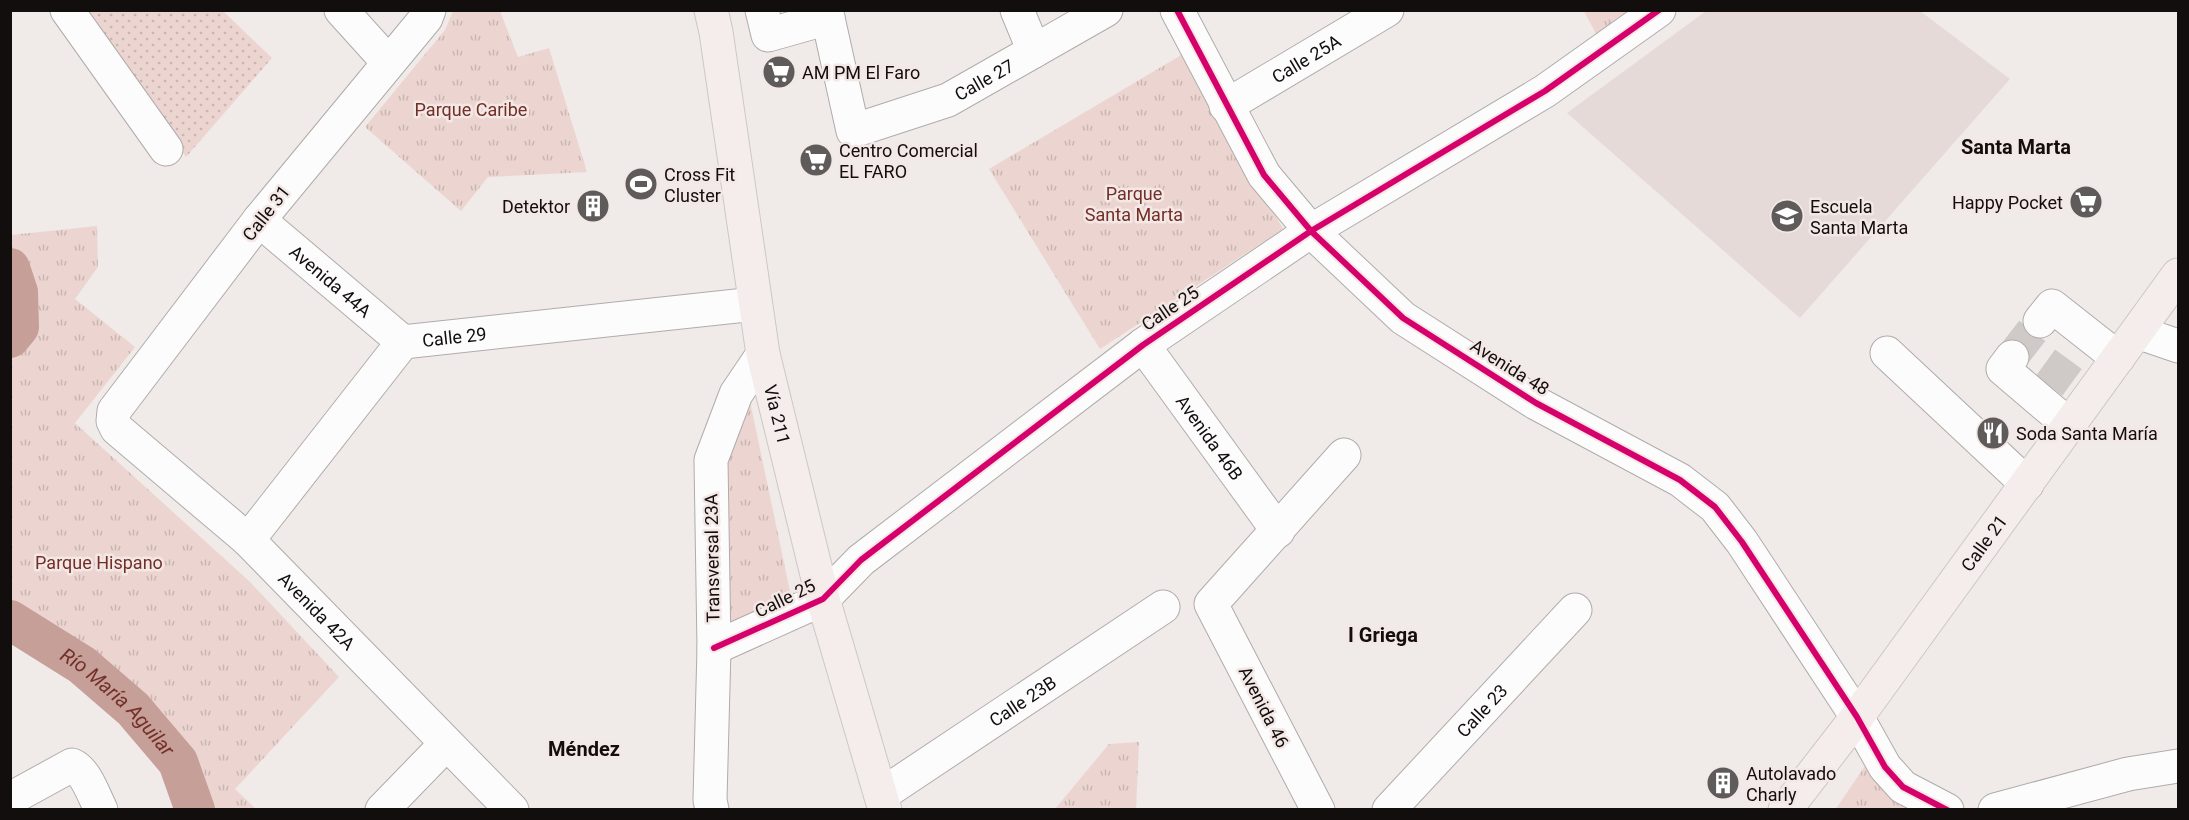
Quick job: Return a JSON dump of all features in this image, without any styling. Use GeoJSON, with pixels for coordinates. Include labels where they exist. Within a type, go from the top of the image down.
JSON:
{"type":"FeatureCollection","features":[{"type":"Feature","properties":{"kind":"main road","name":"Vía 211"},"geometry":{"type":"LineString","coordinates":[[711,10],[717,32],[763,354],[823,599],[883,802]]}},
{"type":"Feature","properties":{"kind":"main road","name":"Calle 21"},"geometry":{"type":"LineString","coordinates":[[1785,810],[1857,717],[2178,275]]}},
{"type":"Feature","properties":{"kind":"street"},"geometry":{"type":"LineString","coordinates":[[67,10],[165,149]]}},
{"type":"Feature","properties":{"kind":"street"},"geometry":{"type":"LineString","coordinates":[[341,10],[388,62]]}},
{"type":"Feature","properties":{"kind":"street","name":"Calle 31"},"geometry":{"type":"LineString","coordinates":[[113,421],[114,411],[259,220],[426,18],[429,10]]}},
{"type":"Feature","properties":{"kind":"street"},"geometry":{"type":"LineString","coordinates":[[762,10],[768,35],[826,14]]}},
{"type":"Feature","properties":{"kind":"street"},"geometry":{"type":"LineString","coordinates":[[1017,10],[1034,51]]}},
{"type":"Feature","properties":{"kind":"street","name":"Calle 27"},"geometry":{"type":"LineString","coordinates":[[826,14],[853,131],[948,100],[1106,10]]}},
{"type":"Feature","properties":{"kind":"street","name":"Avenida 48"},"geometry":{"type":"LineString","coordinates":[[1177,10],[1264,175],[1311,231],[1403,318],[1536,403],[1680,480],[1715,507],[1742,542],[1857,717],[1885,767],[1903,787],[1947,810]]}},
{"type":"Feature","properties":{"kind":"street","name":"Calle 25"},"geometry":{"type":"LineString","coordinates":[[714,648],[823,599],[861,560],[1143,345],[1311,231],[1545,91],[1659,10]]}},
{"type":"Feature","properties":{"kind":"street","name":"Calle 25A"},"geometry":{"type":"LineString","coordinates":[[1226,106],[1369,15]]}},
{"type":"Feature","properties":{"kind":"street","name":"Avenida 44A"},"geometry":{"type":"LineString","coordinates":[[259,220],[404,342]]}},
{"type":"Feature","properties":{"kind":"street","name":"Calle 29"},"geometry":{"type":"LineString","coordinates":[[248,540],[404,342],[755,304]]}},
{"type":"Feature","properties":{"kind":"street"},"geometry":{"type":"LineString","coordinates":[[2066,331],[2127,345],[2178,346]]}},
{"type":"Feature","properties":{"kind":"street","name":"Avenida 46B"},"geometry":{"type":"LineString","coordinates":[[1143,345],[1278,531]]}},
{"type":"Feature","properties":{"kind":"street"},"geometry":{"type":"LineString","coordinates":[[1887,353],[2026,484]]}},
{"type":"Feature","properties":{"kind":"street","name":"Transversal 23A"},"geometry":{"type":"LineString","coordinates":[[708,806],[714,648],[711,460],[736,394],[763,354]]}},
{"type":"Feature","properties":{"kind":"street"},"geometry":{"type":"LineString","coordinates":[[2030,380],[2069,425]]}},
{"type":"Feature","properties":{"kind":"street","name":"Avenida 42A"},"geometry":{"type":"LineString","coordinates":[[113,421],[117,429],[248,540],[512,810]]}},
{"type":"Feature","properties":{"kind":"street"},"geometry":{"type":"LineString","coordinates":[[1278,531],[1344,455]]}},
{"type":"Feature","properties":{"kind":"street","name":"Avenida 46"},"geometry":{"type":"LineString","coordinates":[[1278,531],[1211,604],[1318,810]]}},
{"type":"Feature","properties":{"kind":"street","name":"Calle 23B"},"geometry":{"type":"LineString","coordinates":[[883,802],[1163,607]]}},
{"type":"Feature","properties":{"kind":"street","name":"Calle 23"},"geometry":{"type":"LineString","coordinates":[[1389,810],[1575,610]]}},
{"type":"Feature","properties":{"kind":"street"},"geometry":{"type":"LineString","coordinates":[[382,810],[446,744]]}},
{"type":"Feature","properties":{"kind":"street"},"geometry":{"type":"LineString","coordinates":[[10,799],[72,765],[78,768],[101,810]]}},
{"type":"Feature","properties":{"kind":"street"},"geometry":{"type":"LineString","coordinates":[[1995,810],[2128,774],[2178,766]]}},
{"type":"Feature","properties":{"kind":"shaded area","name":"Escuela Santa Marta"},"geometry":{"type":"Polygon","coordinates":[[[1706,11],[1920,11],[2010,79],[1800,318],[1567,113],[1706,11]]]}},
{"type":"Feature","properties":{"kind":"green space"},"geometry":{"type":"Polygon","coordinates":[[[82,11],[223,11],[272,58],[186,157],[82,11]]]}},
{"type":"Feature","properties":{"kind":"green space","name":"Parque Caribe"},"geometry":{"type":"Polygon","coordinates":[[[453,11],[500,11],[518,57],[549,48],[587,172],[488,177],[461,211],[365,127],[445,30],[453,11]]]}},
{"type":"Feature","properties":{"kind":"green space"},"geometry":{"type":"Polygon","coordinates":[[[1584,11],[1628,11],[1596,34],[1584,11]]]}},
{"type":"Feature","properties":{"kind":"green space","name":"Parque Santa Marta"},"geometry":{"type":"Polygon","coordinates":[[[1183,54],[1283,229],[1100,349],[989,169],[1183,54]]]}},
{"type":"Feature","properties":{"kind":"green space","name":"Parque Hispano"},"geometry":{"type":"Polygon","coordinates":[[[97,226],[98,267],[75,299],[135,347],[75,423],[249,581],[339,677],[235,789],[256,809],[203,809],[187,762],[145,710],[87,660],[11,607],[10,354],[25,334],[26,295],[11,248],[11,235],[97,226]]]}},
{"type":"Feature","properties":{"kind":"green space"},"geometry":{"type":"Polygon","coordinates":[[[748,392],[791,596],[731,623],[722,457],[748,392]]]}},
{"type":"Feature","properties":{"kind":"green space"},"geometry":{"type":"Polygon","coordinates":[[[1139,742],[1136,809],[1055,809],[1109,744],[1139,742]]]}},
{"type":"Feature","properties":{"kind":"green space"},"geometry":{"type":"Polygon","coordinates":[[[1865,766],[1897,803],[1906,809],[1835,810],[1865,766]]]}},
{"type":"Feature","properties":{"kind":"waterway","name":"Río María Aguilar"},"geometry":{"type":"LineString","coordinates":[[10,268],[18,292],[19,327],[10,338]]}},
{"type":"Feature","properties":{"kind":"waterway","name":"Río María Aguilar"},"geometry":{"type":"LineString","coordinates":[[10,620],[82,665],[133,709],[178,762],[195,810]]}},
{"type":"Feature","properties":{"kind":"tunnel"},"geometry":{"type":"LineString","coordinates":[[2012,357],[2040,321]]}},
{"type":"Feature","properties":{"kind":"tunnel"},"geometry":{"type":"LineString","coordinates":[[2049,386],[2076,349]]}},
{"type":"Feature","properties":{"kind":"cycle path"},"geometry":{"type":"LineString","coordinates":[[1177,10],[1264,175],[1311,231],[1403,318],[1536,403],[1680,480],[1715,507],[1742,542],[1857,717],[1885,767],[1903,787],[1947,810]]}},
{"type":"Feature","properties":{"kind":"cycle path"},"geometry":{"type":"LineString","coordinates":[[714,648],[823,599],[861,560],[1143,345],[1311,231],[1545,91],[1659,10]]}},
{"type":"Feature","properties":{"kind":"place","name":"AM PM El Faro"},"geometry":{"type":"Point","coordinates":[779,72]}},
{"type":"Feature","properties":{"kind":"place","name":"Centro Comercial EL FARO"},"geometry":{"type":"Point","coordinates":[816,160]}},
{"type":"Feature","properties":{"kind":"place","name":"Cross Fit Cluster"},"geometry":{"type":"Point","coordinates":[641,184]}},
{"type":"Feature","properties":{"kind":"place","name":"Happy Pocket"},"geometry":{"type":"Point","coordinates":[2086,202]}},
{"type":"Feature","properties":{"kind":"place","name":"Detektor"},"geometry":{"type":"Point","coordinates":[593,206]}},
{"type":"Feature","properties":{"kind":"place","name":"Escuela Santa Marta"},"geometry":{"type":"Point","coordinates":[1787,216]}},
{"type":"Feature","properties":{"kind":"place","name":"Soda Santa María"},"geometry":{"type":"Point","coordinates":[1993,433]}},
{"type":"Feature","properties":{"kind":"place","name":"Autolavado Charly"},"geometry":{"type":"Point","coordinates":[1723,783]}},
{"type":"Feature","properties":{"kind":"district","name":"Santa Marta"},"geometry":{"type":"Point","coordinates":[2016,147]}},
{"type":"Feature","properties":{"kind":"district","name":"I Griega"},"geometry":{"type":"Point","coordinates":[1383,635]}},
{"type":"Feature","properties":{"kind":"district","name":"Méndez"},"geometry":{"type":"Point","coordinates":[584,749]}}]}
